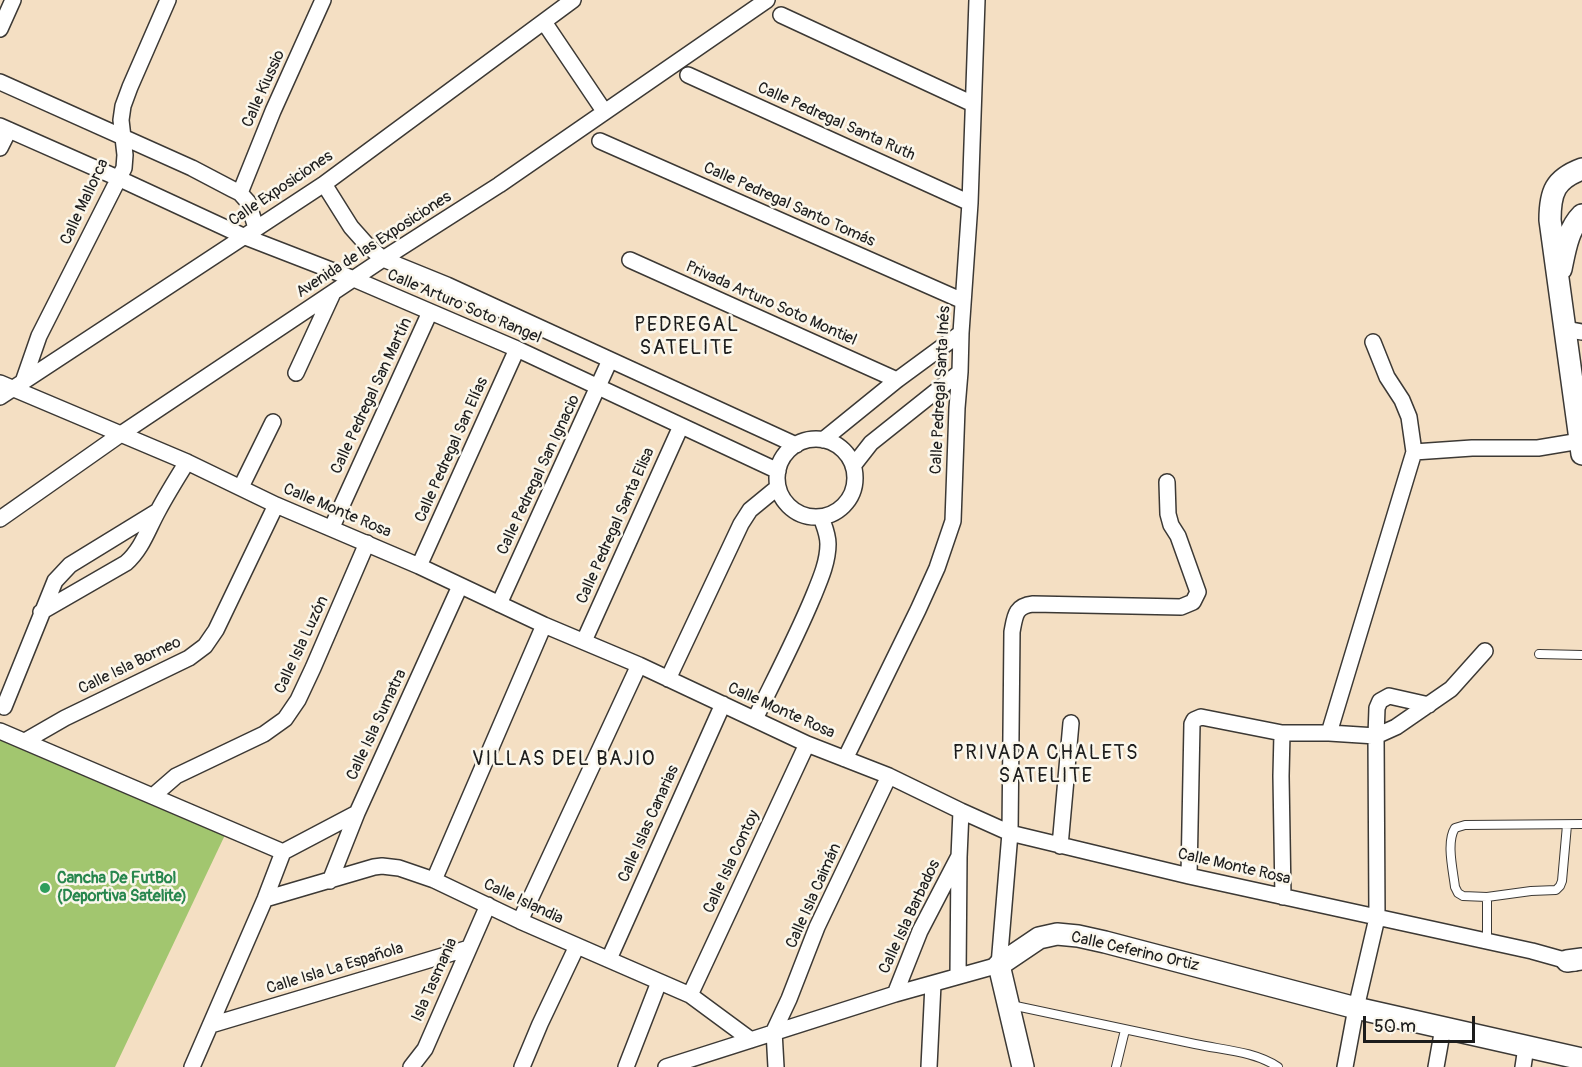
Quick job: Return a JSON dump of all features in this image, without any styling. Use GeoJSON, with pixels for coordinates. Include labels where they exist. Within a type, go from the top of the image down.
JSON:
{"type":"FeatureCollection","features":[{"type":"Feature","properties":{"kind":"street"},"geometry":{"type":"LineString","coordinates":[[0,29],[13,0]]}},
{"type":"Feature","properties":{"kind":"street","name":"Calle Mallorca"},"geometry":{"type":"LineString","coordinates":[[9,388],[39,336],[120,179],[125,155],[121,120],[123,106],[168,0]]}},
{"type":"Feature","properties":{"kind":"street","name":"Calle Kiussio"},"geometry":{"type":"LineString","coordinates":[[240,193],[273,111],[323,0]]}},
{"type":"Feature","properties":{"kind":"street","name":"Avenida de las Exposiciones"},"geometry":{"type":"LineString","coordinates":[[0,519],[121,434],[499,184],[767,0]]}},
{"type":"Feature","properties":{"kind":"street","name":"Calle Pedregal Santa Inés"},"geometry":{"type":"LineString","coordinates":[[845,759],[937,568],[952,521],[970,203],[974,1]]}},
{"type":"Feature","properties":{"kind":"street","name":"Calle Exposiciones"},"geometry":{"type":"LineString","coordinates":[[9,388],[324,184],[544,22],[566,2]]}},
{"type":"Feature","properties":{"kind":"street"},"geometry":{"type":"LineString","coordinates":[[781,15],[973,104]]}},
{"type":"Feature","properties":{"kind":"street"},"geometry":{"type":"LineString","coordinates":[[544,22],[604,111]]}},
{"type":"Feature","properties":{"kind":"street","name":"Calle Pedregal Santa Ruth"},"geometry":{"type":"LineString","coordinates":[[688,75],[970,203]]}},
{"type":"Feature","properties":{"kind":"street"},"geometry":{"type":"LineString","coordinates":[[0,82],[124,137],[240,193],[248,202],[250,232]]}},
{"type":"Feature","properties":{"kind":"street"},"geometry":{"type":"LineString","coordinates":[[0,148],[4,128]]}},
{"type":"Feature","properties":{"kind":"street","name":"Calle Arturo Soto Rangel"},"geometry":{"type":"LineString","coordinates":[[4,128],[518,349],[778,471]]}},
{"type":"Feature","properties":{"kind":"street","name":"Calle Pedregal Santo Tomás"},"geometry":{"type":"LineString","coordinates":[[600,141],[963,301]]}},
{"type":"Feature","properties":{"kind":"street"},"geometry":{"type":"LineString","coordinates":[[1414,452],[1463,448],[1581,448],[1573,331],[1558,282],[1550,202],[1555,188],[1564,177],[1581,173]]}},
{"type":"Feature","properties":{"kind":"street","name":"Calle Arturo Soto Rangel"},"geometry":{"type":"LineString","coordinates":[[324,184],[351,228],[383,259],[447,285],[796,444]]}},
{"type":"Feature","properties":{"kind":"street"},"geometry":{"type":"LineString","coordinates":[[1558,282],[1570,234],[1582,215]]}},
{"type":"Feature","properties":{"kind":"street","name":"Privada Arturo Soto Montiel"},"geometry":{"type":"LineString","coordinates":[[630,260],[897,380]]}},
{"type":"Feature","properties":{"kind":"street"},"geometry":{"type":"LineString","coordinates":[[296,374],[333,293]]}},
{"type":"Feature","properties":{"kind":"street","name":"Calle Pedregal San Martín"},"geometry":{"type":"LineString","coordinates":[[332,528],[430,312]]}},
{"type":"Feature","properties":{"kind":"street"},"geometry":{"type":"LineString","coordinates":[[823,440],[897,380],[961,333]]}},
{"type":"Feature","properties":{"kind":"street"},"geometry":{"type":"LineString","coordinates":[[1329,733],[1414,452],[1409,417],[1402,400],[1387,377],[1373,342]]}},
{"type":"Feature","properties":{"kind":"street","name":"Calle Pedregal San Elías"},"geometry":{"type":"LineString","coordinates":[[419,566],[518,349]]}},
{"type":"Feature","properties":{"kind":"street","name":"Calle Pedregal San Ignacio"},"geometry":{"type":"LineString","coordinates":[[499,604],[610,360]]}},
{"type":"Feature","properties":{"kind":"street"},"geometry":{"type":"LineString","coordinates":[[853,466],[871,443],[960,372]]}},
{"type":"Feature","properties":{"kind":"street","name":"Calle Monte Rosa"},"geometry":{"type":"LineString","coordinates":[[9,388],[187,462],[276,505],[367,543],[544,625],[639,665],[807,744],[889,776],[961,812],[1010,833],[1189,876],[1577,962]]}},
{"type":"Feature","properties":{"kind":"street"},"geometry":{"type":"LineString","coordinates":[[241,487],[273,422]]}},
{"type":"Feature","properties":{"kind":"street","name":"Calle Pedregal Santa Elisa"},"geometry":{"type":"LineString","coordinates":[[584,641],[681,426]]}},
{"type":"Feature","properties":{"kind":"street"},"geometry":{"type":"LineString","coordinates":[[809,440],[823,440],[836,445],[846,454],[853,466],[855,479],[852,492],[845,504],[834,513],[821,517],[810,517],[789,507],[782,498],[778,487],[778,471],[784,456],[796,444],[809,440]]}},
{"type":"Feature","properties":{"kind":"street"},"geometry":{"type":"LineString","coordinates":[[41,612],[126,563],[140,548],[158,511],[187,462]]}},
{"type":"Feature","properties":{"kind":"street"},"geometry":{"type":"LineString","coordinates":[[1023,1067],[999,965],[1010,833],[1014,618],[1018,610],[1026,605],[1047,603],[1181,607],[1194,602],[1198,592],[1178,536],[1171,525],[1168,514],[1167,482]]}},
{"type":"Feature","properties":{"kind":"street"},"geometry":{"type":"LineString","coordinates":[[668,679],[741,524],[750,510],[778,487]]}},
{"type":"Feature","properties":{"kind":"street","name":"Calle Isla Borneo"},"geometry":{"type":"LineString","coordinates":[[26,741],[65,718],[189,657],[206,646],[230,604],[276,505]]}},
{"type":"Feature","properties":{"kind":"street"},"geometry":{"type":"LineString","coordinates":[[4,707],[54,581],[70,565],[158,511]]}},
{"type":"Feature","properties":{"kind":"street"},"geometry":{"type":"LineString","coordinates":[[755,719],[820,579],[828,545],[827,532],[821,517]]}},
{"type":"Feature","properties":{"kind":"street","name":"Calle Isla Luzón"},"geometry":{"type":"LineString","coordinates":[[153,795],[176,776],[264,734],[285,719],[298,700],[313,668],[367,543]]}},
{"type":"Feature","properties":{"kind":"street","name":"Calle Isla Sumatra"},"geometry":{"type":"LineString","coordinates":[[330,881],[357,813],[460,586]]}},
{"type":"Feature","properties":{"kind":"street"},"geometry":{"type":"LineString","coordinates":[[434,880],[544,625]]}},
{"type":"Feature","properties":{"kind":"street"},"geometry":{"type":"LineString","coordinates":[[1189,876],[1192,724],[1194,720],[1201,717],[1282,733],[1376,736],[1396,727],[1451,689],[1485,651]]}},
{"type":"Feature","properties":{"kind":"street"},"geometry":{"type":"LineString","coordinates":[[520,921],[639,665]]}},
{"type":"Feature","properties":{"kind":"street"},"geometry":{"type":"LineString","coordinates":[[1344,1067],[1377,918],[1377,708],[1380,701],[1389,696],[1429,705]]}},
{"type":"Feature","properties":{"kind":"street","name":"Calle Islas Canarias"},"geometry":{"type":"LineString","coordinates":[[609,959],[723,704]]}},
{"type":"Feature","properties":{"kind":"street"},"geometry":{"type":"LineString","coordinates":[[1060,846],[1071,723]]}},
{"type":"Feature","properties":{"kind":"street"},"geometry":{"type":"LineString","coordinates":[[0,731],[283,852]]}},
{"type":"Feature","properties":{"kind":"street"},"geometry":{"type":"LineString","coordinates":[[1282,733],[1283,897]]}},
{"type":"Feature","properties":{"kind":"street","name":"Calle Isla Contoy"},"geometry":{"type":"LineString","coordinates":[[690,995],[807,744]]}},
{"type":"Feature","properties":{"kind":"street","name":"Calle Isla Caimán"},"geometry":{"type":"LineString","coordinates":[[774,1031],[817,927],[889,776]]}},
{"type":"Feature","properties":{"kind":"street"},"geometry":{"type":"LineString","coordinates":[[958,976],[961,812]]}},
{"type":"Feature","properties":{"kind":"street"},"geometry":{"type":"LineString","coordinates":[[192,1067],[283,852],[357,813]]}},
{"type":"Feature","properties":{"kind":"street","name":"Calle Isla Barbados"},"geometry":{"type":"LineString","coordinates":[[894,994],[920,931],[959,857]]}},
{"type":"Feature","properties":{"kind":"street","name":"Calle Islandia"},"geometry":{"type":"LineString","coordinates":[[265,899],[382,866],[399,868],[434,880],[520,921],[690,995],[751,1040]]}},
{"type":"Feature","properties":{"kind":"street","name":"Isla Tasmania"},"geometry":{"type":"LineString","coordinates":[[411,1067],[425,1048],[488,905]]}},
{"type":"Feature","properties":{"kind":"street","name":"Calle Ceferino Ortiz"},"geometry":{"type":"LineString","coordinates":[[666,1067],[689,1064],[774,1031],[999,965],[1039,938],[1057,934],[1106,942],[1356,1008],[1443,1028],[1525,1057],[1582,1059]]}},
{"type":"Feature","properties":{"kind":"street"},"geometry":{"type":"LineString","coordinates":[[522,1067],[577,946]]}},
{"type":"Feature","properties":{"kind":"street","name":"Calle Isla La Española"},"geometry":{"type":"LineString","coordinates":[[211,1025],[469,948]]}},
{"type":"Feature","properties":{"kind":"street"},"geometry":{"type":"LineString","coordinates":[[626,1067],[659,982]]}},
{"type":"Feature","properties":{"kind":"street"},"geometry":{"type":"LineString","coordinates":[[929,1067],[933,984]]}},
{"type":"Feature","properties":{"kind":"street"},"geometry":{"type":"LineString","coordinates":[[1436,1067],[1443,1028]]}},
{"type":"Feature","properties":{"kind":"street"},"geometry":{"type":"LineString","coordinates":[[774,1031],[776,1067]]}},
{"type":"Feature","properties":{"kind":"lane"},"geometry":{"type":"LineString","coordinates":[[1539,654],[1582,655]]}},
{"type":"Feature","properties":{"kind":"lane"},"geometry":{"type":"LineString","coordinates":[[1567,825],[1562,881],[1556,890],[1487,897],[1463,896],[1458,893],[1455,887],[1450,842],[1455,828],[1466,825],[1582,824]]}},
{"type":"Feature","properties":{"kind":"lane"},"geometry":{"type":"LineString","coordinates":[[1487,897],[1487,942]]}},
{"type":"Feature","properties":{"kind":"lane"},"geometry":{"type":"LineString","coordinates":[[1009,1004],[1254,1056],[1278,1067]]}},
{"type":"Feature","properties":{"kind":"lane"},"geometry":{"type":"LineString","coordinates":[[1116,1067],[1125,1029]]}},
{"type":"Feature","properties":{"kind":"green space"},"geometry":{"type":"Polygon","coordinates":[[[0,734],[225,835],[115,1067],[0,1067],[0,734]]]}},
{"type":"Feature","properties":{"kind":"place","name":"Cancha De FutBol (Deportiva Satelite)"},"geometry":{"type":"Point","coordinates":[45,888]}},
{"type":"Feature","properties":{"kind":"district","name":"PEDREGAL SATELITE"},"geometry":{"type":"Point","coordinates":[687,338]}},
{"type":"Feature","properties":{"kind":"district","name":"VILLAS DEL BAJIO"},"geometry":{"type":"Point","coordinates":[564,760]}},
{"type":"Feature","properties":{"kind":"district","name":"PRIVADA CHALETS SATELITE"},"geometry":{"type":"Point","coordinates":[1046,766]}}]}
